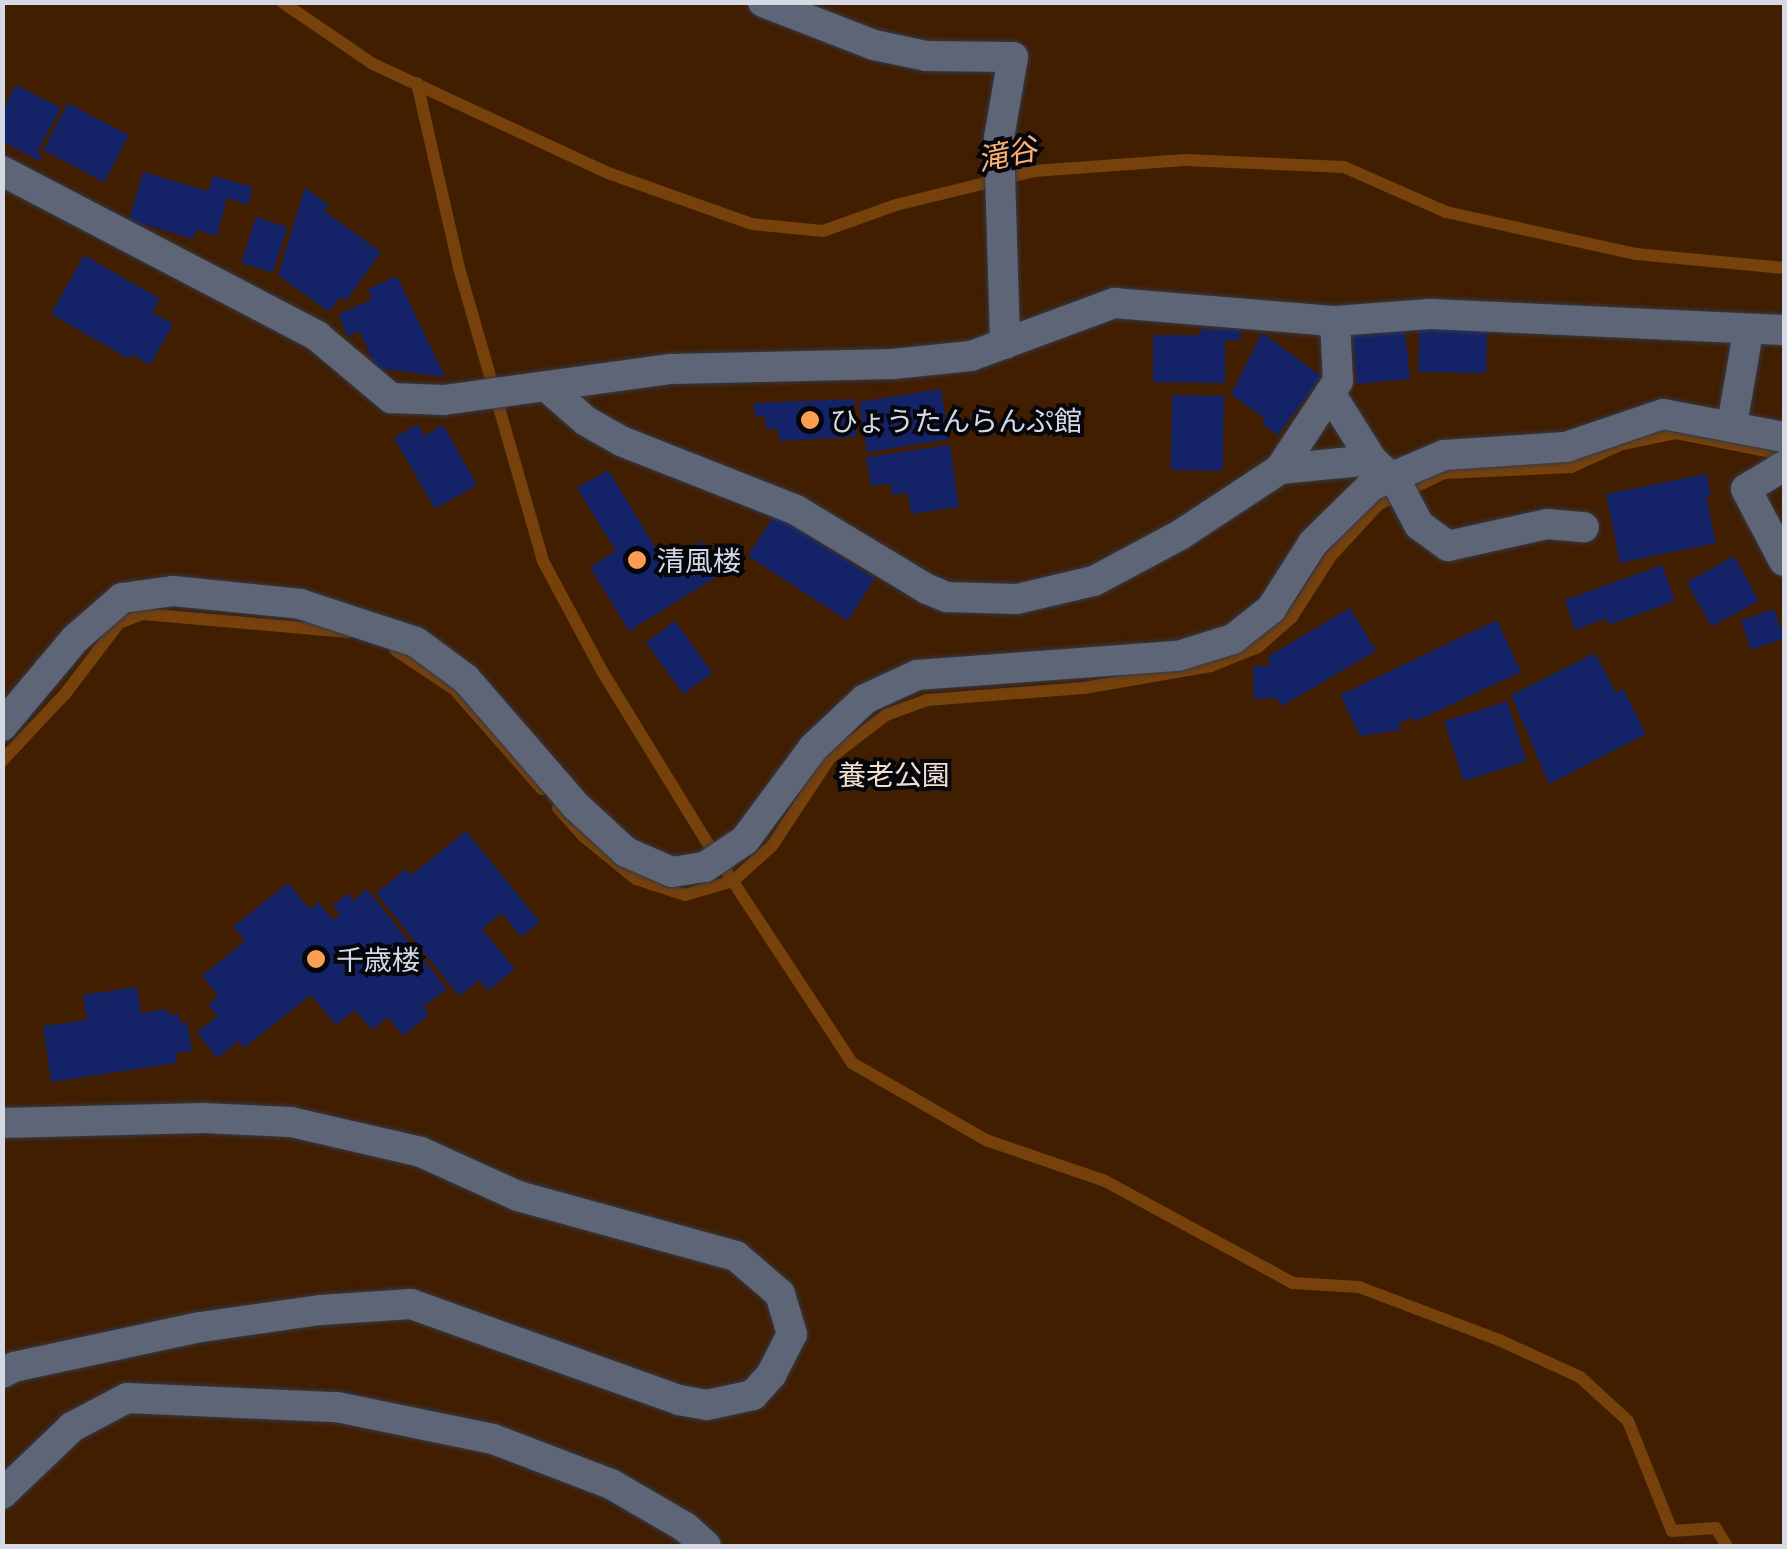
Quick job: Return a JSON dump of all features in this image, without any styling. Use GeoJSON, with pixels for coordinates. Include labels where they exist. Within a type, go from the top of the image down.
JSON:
{"type":"FeatureCollection","features":[{"type":"Feature","properties":{"kind":"street"},"geometry":{"type":"LineString","coordinates":[[763,2],[874,46],[926,56],[1013,58],[999,138],[1005,344]]}},
{"type":"Feature","properties":{"kind":"street"},"geometry":{"type":"LineString","coordinates":[[2,171],[317,336],[391,398],[466,398],[671,369],[892,364],[971,356],[1114,304],[1335,321],[1430,314],[1748,332],[1784,330]]}},
{"type":"Feature","properties":{"kind":"street"},"geometry":{"type":"LineString","coordinates":[[534,388],[622,441],[796,510],[926,590],[970,600],[1017,599],[1094,580],[1180,535],[1280,468],[1338,381],[1335,321]]}},
{"type":"Feature","properties":{"kind":"street"},"geometry":{"type":"LineString","coordinates":[[1732,425],[1748,332]]}},
{"type":"Feature","properties":{"kind":"street"},"geometry":{"type":"LineString","coordinates":[[1330,393],[1419,524],[1448,546],[1547,524],[1584,528]]}},
{"type":"Feature","properties":{"kind":"street"},"geometry":{"type":"LineString","coordinates":[[2,726],[75,639],[122,598],[173,591],[300,604],[416,642],[466,680],[576,806],[626,852],[672,872],[705,868],[741,843],[813,748],[865,699],[917,675],[1178,656],[1233,639],[1271,609],[1313,543],[1372,486],[1444,456],[1566,447],[1663,414],[1784,437]]}},
{"type":"Feature","properties":{"kind":"street"},"geometry":{"type":"LineString","coordinates":[[1784,466],[1746,489],[1784,560]]}},
{"type":"Feature","properties":{"kind":"street"},"geometry":{"type":"LineString","coordinates":[[1280,468],[1391,481]]}},
{"type":"Feature","properties":{"kind":"street"},"geometry":{"type":"LineString","coordinates":[[2,1123],[203,1118],[291,1122],[421,1152],[518,1196],[736,1256],[780,1294],[792,1334],[771,1375],[753,1395],[707,1405],[679,1400],[411,1304],[320,1310],[200,1327],[14,1367],[2,1373]]}},
{"type":"Feature","properties":{"kind":"street"},"geometry":{"type":"LineString","coordinates":[[2,1494],[72,1427],[128,1398],[337,1406],[414,1420],[510,1446],[623,1490],[685,1527],[706,1546]]}},
{"type":"Feature","properties":{"kind":"green space","name":"養老公園"},"geometry":{"type":"Polygon","coordinates":[[[3,3],[1784,3],[1784,1546],[3,1546],[3,3]]]}},
{"type":"Feature","properties":{"kind":"building"},"geometry":{"type":"Polygon","coordinates":[[[16,85],[61,108],[37,152],[42,155],[39,161],[2,141],[2,112],[16,85]]]}},
{"type":"Feature","properties":{"kind":"building"},"geometry":{"type":"Polygon","coordinates":[[[68,103],[129,135],[104,182],[43,150],[68,103]]]}},
{"type":"Feature","properties":{"kind":"building"},"geometry":{"type":"Polygon","coordinates":[[[143,172],[208,191],[213,176],[253,187],[248,205],[227,198],[217,236],[196,230],[193,239],[129,220],[143,172]]]}},
{"type":"Feature","properties":{"kind":"building"},"geometry":{"type":"Polygon","coordinates":[[[305,188],[329,205],[324,211],[381,252],[346,301],[340,297],[329,312],[278,275],[305,188]]]}},
{"type":"Feature","properties":{"kind":"building"},"geometry":{"type":"Polygon","coordinates":[[[256,217],[287,227],[273,273],[241,263],[256,217]]]}},
{"type":"Feature","properties":{"kind":"building"},"geometry":{"type":"Polygon","coordinates":[[[84,255],[160,299],[152,312],[173,324],[150,365],[132,354],[129,359],[51,314],[84,255]]]}},
{"type":"Feature","properties":{"kind":"building"},"geometry":{"type":"Polygon","coordinates":[[[397,276],[445,377],[376,368],[359,331],[348,337],[338,315],[372,299],[368,289],[397,276]]]}},
{"type":"Feature","properties":{"kind":"building"},"geometry":{"type":"Polygon","coordinates":[[[1419,328],[1487,329],[1486,373],[1418,372],[1419,328]]]}},
{"type":"Feature","properties":{"kind":"building"},"geometry":{"type":"Polygon","coordinates":[[[1199,329],[1240,329],[1240,340],[1225,340],[1225,383],[1153,382],[1153,335],[1200,335],[1199,329]]]}},
{"type":"Feature","properties":{"kind":"building"},"geometry":{"type":"Polygon","coordinates":[[[1405,331],[1410,379],[1357,384],[1352,337],[1405,331]]]}},
{"type":"Feature","properties":{"kind":"building"},"geometry":{"type":"Polygon","coordinates":[[[1262,333],[1321,376],[1278,435],[1262,424],[1265,419],[1231,394],[1262,333]]]}},
{"type":"Feature","properties":{"kind":"building"},"geometry":{"type":"Polygon","coordinates":[[[941,389],[949,439],[867,452],[859,402],[941,389]]]}},
{"type":"Feature","properties":{"kind":"building"},"geometry":{"type":"Polygon","coordinates":[[[1172,395],[1224,396],[1223,471],[1171,470],[1172,395]]]}},
{"type":"Feature","properties":{"kind":"building"},"geometry":{"type":"Polygon","coordinates":[[[854,399],[856,437],[779,441],[778,429],[766,429],[765,416],[755,417],[754,403],[854,399]]]}},
{"type":"Feature","properties":{"kind":"building"},"geometry":{"type":"Polygon","coordinates":[[[418,424],[424,436],[443,425],[477,485],[435,509],[394,438],[418,424]]]}},
{"type":"Feature","properties":{"kind":"building"},"geometry":{"type":"Polygon","coordinates":[[[950,445],[959,507],[911,514],[908,493],[892,495],[891,484],[871,486],[866,457],[950,445]]]}},
{"type":"Feature","properties":{"kind":"building"},"geometry":{"type":"Polygon","coordinates":[[[608,470],[665,563],[701,541],[721,574],[629,631],[590,567],[616,551],[577,488],[608,470]]]}},
{"type":"Feature","properties":{"kind":"building"},"geometry":{"type":"Polygon","coordinates":[[[1706,474],[1711,495],[1706,496],[1716,543],[1620,563],[1606,494],[1706,474]]]}},
{"type":"Feature","properties":{"kind":"building"},"geometry":{"type":"Polygon","coordinates":[[[775,514],[875,579],[848,621],[748,556],[775,514]]]}},
{"type":"Feature","properties":{"kind":"building"},"geometry":{"type":"Polygon","coordinates":[[[1734,556],[1759,601],[1711,627],[1687,582],[1734,556]]]}},
{"type":"Feature","properties":{"kind":"building"},"geometry":{"type":"Polygon","coordinates":[[[1662,565],[1675,601],[1609,625],[1607,618],[1575,630],[1565,600],[1662,565]]]}},
{"type":"Feature","properties":{"kind":"building"},"geometry":{"type":"Polygon","coordinates":[[[1350,608],[1376,651],[1282,706],[1276,698],[1254,699],[1253,666],[1272,665],[1267,657],[1350,608]]]}},
{"type":"Feature","properties":{"kind":"building"},"geometry":{"type":"Polygon","coordinates":[[[1774,609],[1784,638],[1751,650],[1741,620],[1774,609]]]}},
{"type":"Feature","properties":{"kind":"building"},"geometry":{"type":"Polygon","coordinates":[[[1497,620],[1521,672],[1414,722],[1412,717],[1398,724],[1401,730],[1360,736],[1340,695],[1497,620]]]}},
{"type":"Feature","properties":{"kind":"building"},"geometry":{"type":"Polygon","coordinates":[[[675,621],[713,673],[683,694],[646,642],[675,621]]]}},
{"type":"Feature","properties":{"kind":"building"},"geometry":{"type":"Polygon","coordinates":[[[1595,653],[1616,693],[1623,689],[1646,734],[1549,784],[1511,695],[1595,653]]]}},
{"type":"Feature","properties":{"kind":"building"},"geometry":{"type":"Polygon","coordinates":[[[1507,701],[1526,761],[1464,781],[1444,721],[1507,701]]]}},
{"type":"Feature","properties":{"kind":"building"},"geometry":{"type":"Polygon","coordinates":[[[466,831],[540,922],[521,937],[502,913],[482,929],[515,969],[488,991],[479,980],[459,996],[376,893],[406,869],[411,875],[466,831]]]}},
{"type":"Feature","properties":{"kind":"building"},"geometry":{"type":"Polygon","coordinates":[[[288,883],[310,909],[318,902],[333,920],[340,914],[333,905],[348,893],[353,901],[367,889],[447,989],[423,1007],[429,1015],[403,1036],[388,1017],[372,1030],[355,1010],[336,1025],[311,995],[244,1048],[239,1041],[217,1058],[197,1032],[218,1016],[208,1005],[218,996],[202,976],[245,941],[233,927],[288,883]]]}},
{"type":"Feature","properties":{"kind":"building"},"geometry":{"type":"Polygon","coordinates":[[[137,987],[141,1013],[167,1009],[168,1015],[179,1014],[180,1023],[187,1022],[192,1051],[176,1053],[177,1063],[51,1082],[43,1026],[87,1020],[83,995],[137,987]]]}},
{"type":"Feature","properties":{"kind":"waterway","name":"滝谷"},"geometry":{"type":"LineString","coordinates":[[282,2],[373,64],[608,173],[752,224],[823,231],[896,205],[1034,171],[1185,160],[1344,167],[1446,212],[1636,254],[1784,268]]}},
{"type":"Feature","properties":{"kind":"waterway"},"geometry":{"type":"LineString","coordinates":[[417,83],[459,268],[543,561],[602,671],[705,839],[852,1063],[986,1140],[1105,1181],[1293,1283],[1359,1287],[1499,1340],[1580,1377],[1628,1421],[1672,1531],[1716,1528],[1727,1546]]}},
{"type":"Feature","properties":{"kind":"waterway"},"geometry":{"type":"LineString","coordinates":[[558,808],[582,835],[636,879],[685,895],[733,881],[772,846],[830,758],[886,715],[927,700],[1084,688],[1211,666],[1258,647],[1292,617],[1331,556],[1379,504],[1444,473],[1571,467],[1622,444],[1676,433],[1775,453],[1784,460]]}},
{"type":"Feature","properties":{"kind":"waterway"},"geometry":{"type":"LineString","coordinates":[[2,761],[65,694],[119,623],[143,614],[348,632]]}},
{"type":"Feature","properties":{"kind":"waterway"},"geometry":{"type":"LineString","coordinates":[[395,650],[454,689],[542,789]]}},
{"type":"Feature","properties":{"kind":"place","name":"ひょうたんらんぷ館"},"geometry":{"type":"Point","coordinates":[810,420]}},
{"type":"Feature","properties":{"kind":"place","name":"清風楼"},"geometry":{"type":"Point","coordinates":[637,560]}},
{"type":"Feature","properties":{"kind":"place","name":"千歳楼"},"geometry":{"type":"Point","coordinates":[316,959]}}]}
